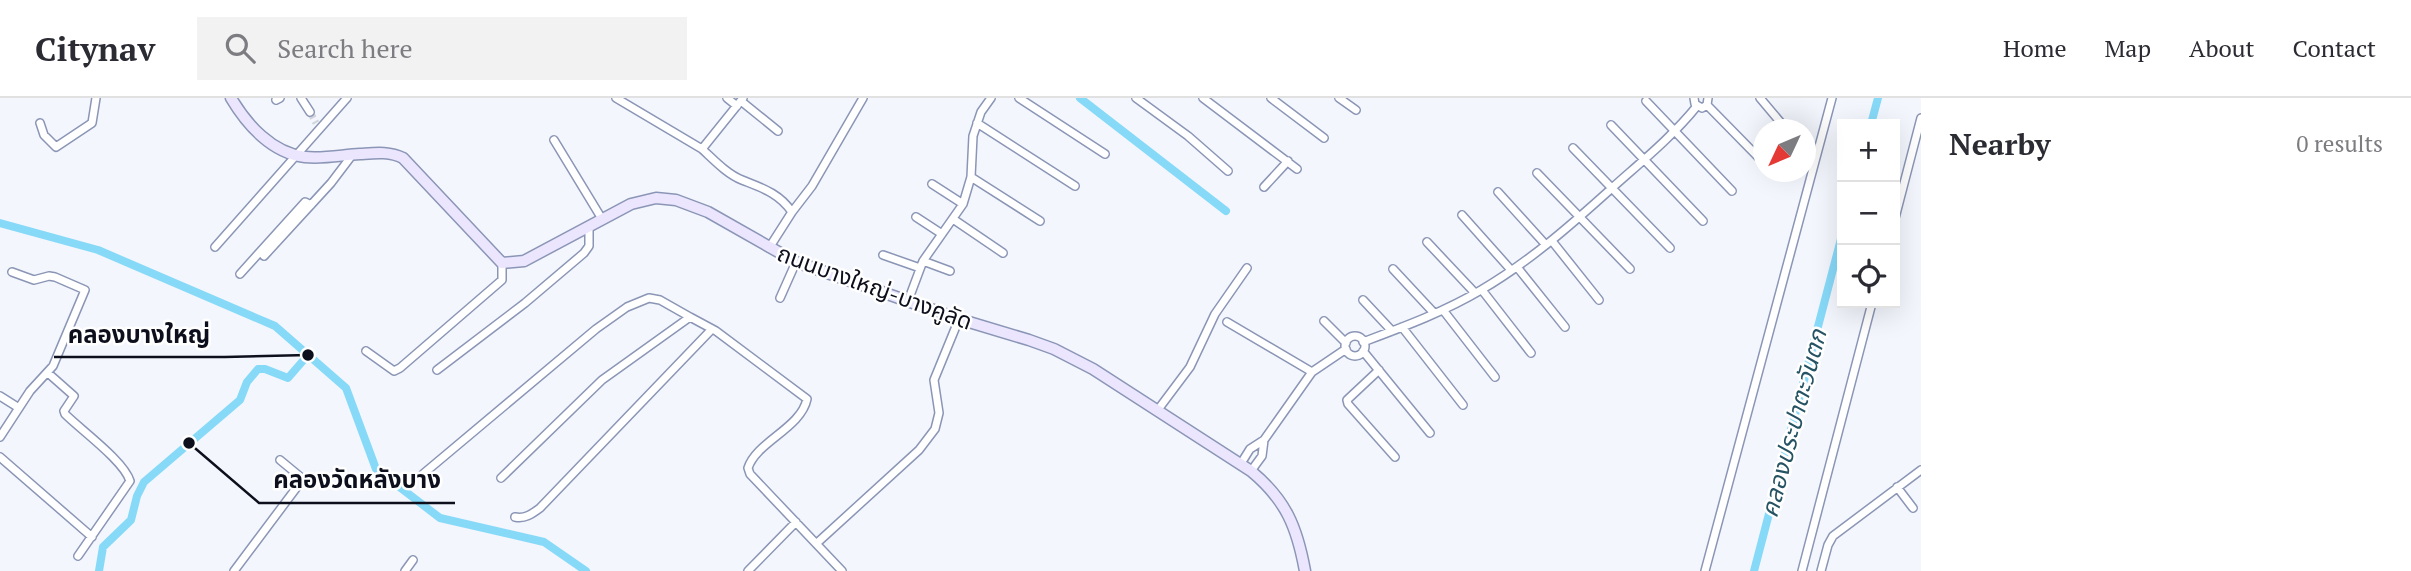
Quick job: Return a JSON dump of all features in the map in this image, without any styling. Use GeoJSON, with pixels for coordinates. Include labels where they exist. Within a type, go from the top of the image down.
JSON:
{"type":"FeatureCollection","features":[{"type":"Feature","properties":{"kind":"street"},"geometry":{"type":"LineString","coordinates":[[40,124],[44,135],[56,147],[90,127],[96,98]]}},
{"type":"Feature","properties":{"kind":"street"},"geometry":{"type":"LineString","coordinates":[[231,98],[241,115],[262,137],[296,155],[308,157],[387,153],[403,158],[502,262],[502,280],[400,369],[394,371],[387,368],[366,351]]}},
{"type":"Feature","properties":{"kind":"street"},"geometry":{"type":"LineString","coordinates":[[301,98],[310,113]]}},
{"type":"Feature","properties":{"kind":"street"},"geometry":{"type":"LineString","coordinates":[[215,247],[318,126],[347,98]]}},
{"type":"Feature","properties":{"kind":"street"},"geometry":{"type":"LineString","coordinates":[[615,98],[702,149],[733,175],[755,183],[782,198],[792,212]]}},
{"type":"Feature","properties":{"kind":"street"},"geometry":{"type":"LineString","coordinates":[[727,98],[740,102],[778,131]]}},
{"type":"Feature","properties":{"kind":"street"},"geometry":{"type":"LineString","coordinates":[[769,248],[812,186],[863,98]]}},
{"type":"Feature","properties":{"kind":"street"},"geometry":{"type":"LineString","coordinates":[[908,301],[921,264],[963,204],[971,177],[971,153],[977,123],[991,98]]}},
{"type":"Feature","properties":{"kind":"street"},"geometry":{"type":"LineString","coordinates":[[1019,98],[1105,154]]}},
{"type":"Feature","properties":{"kind":"street"},"geometry":{"type":"LineString","coordinates":[[1136,98],[1188,136],[1228,171]]}},
{"type":"Feature","properties":{"kind":"street"},"geometry":{"type":"LineString","coordinates":[[1203,98],[1297,169]]}},
{"type":"Feature","properties":{"kind":"street"},"geometry":{"type":"LineString","coordinates":[[1271,98],[1324,138]]}},
{"type":"Feature","properties":{"kind":"street"},"geometry":{"type":"LineString","coordinates":[[1339,98],[1356,110]]}},
{"type":"Feature","properties":{"kind":"street"},"geometry":{"type":"LineString","coordinates":[[1760,98],[1778,119]]}},
{"type":"Feature","properties":{"kind":"street"},"geometry":{"type":"LineString","coordinates":[[1705,571],[1832,98]]}},
{"type":"Feature","properties":{"kind":"street"},"geometry":{"type":"LineString","coordinates":[[1646,101],[1732,191]]}},
{"type":"Feature","properties":{"kind":"street"},"geometry":{"type":"LineString","coordinates":[[1241,465],[1250,449],[1264,440],[1312,372],[1354,337],[1363,342],[1443,310],[1479,292],[1514,268],[1549,243],[1644,160],[1675,131],[1695,102],[1702,108],[1708,101],[1753,151]]}},
{"type":"Feature","properties":{"kind":"street"},"geometry":{"type":"LineString","coordinates":[[702,149],[740,102]]}},
{"type":"Feature","properties":{"kind":"street"},"geometry":{"type":"LineString","coordinates":[[1900,199],[1921,118]]}},
{"type":"Feature","properties":{"kind":"street"},"geometry":{"type":"LineString","coordinates":[[977,123],[1074,186]]}},
{"type":"Feature","properties":{"kind":"street"},"geometry":{"type":"LineString","coordinates":[[1611,125],[1703,221]]}},
{"type":"Feature","properties":{"kind":"street"},"geometry":{"type":"LineString","coordinates":[[554,140],[602,219]]}},
{"type":"Feature","properties":{"kind":"street"},"geometry":{"type":"LineString","coordinates":[[1573,148],[1670,248]]}},
{"type":"Feature","properties":{"kind":"street"},"geometry":{"type":"LineString","coordinates":[[264,256],[353,155]]}},
{"type":"Feature","properties":{"kind":"street"},"geometry":{"type":"LineString","coordinates":[[1264,187],[1288,161]]}},
{"type":"Feature","properties":{"kind":"street"},"geometry":{"type":"LineString","coordinates":[[1537,173],[1630,269]]}},
{"type":"Feature","properties":{"kind":"street"},"geometry":{"type":"LineString","coordinates":[[971,177],[1040,221]]}},
{"type":"Feature","properties":{"kind":"street"},"geometry":{"type":"LineString","coordinates":[[932,184],[963,204]]}},
{"type":"Feature","properties":{"kind":"street"},"geometry":{"type":"LineString","coordinates":[[1498,192],[1549,243],[1599,300]]}},
{"type":"Feature","properties":{"kind":"street","name":"ถนนบางใหญ่-บางคูลัด"},"geometry":{"type":"LineString","coordinates":[[502,262],[524,261],[631,204],[649,199],[676,200],[708,212],[796,262],[1054,349],[1093,369],[1251,471],[1268,485],[1289,514],[1296,530],[1305,571]]}},
{"type":"Feature","properties":{"kind":"street"},"geometry":{"type":"LineString","coordinates":[[240,274],[305,202],[311,205]]}},
{"type":"Feature","properties":{"kind":"street"},"geometry":{"type":"LineString","coordinates":[[1462,215],[1514,268],[1565,327]]}},
{"type":"Feature","properties":{"kind":"street"},"geometry":{"type":"LineString","coordinates":[[916,217],[942,234]]}},
{"type":"Feature","properties":{"kind":"street"},"geometry":{"type":"LineString","coordinates":[[953,219],[1003,253]]}},
{"type":"Feature","properties":{"kind":"street"},"geometry":{"type":"LineString","coordinates":[[438,370],[525,303],[584,253],[589,246],[589,226]]}},
{"type":"Feature","properties":{"kind":"street"},"geometry":{"type":"LineString","coordinates":[[1427,242],[1479,292],[1531,353]]}},
{"type":"Feature","properties":{"kind":"street"},"geometry":{"type":"LineString","coordinates":[[883,255],[950,271]]}},
{"type":"Feature","properties":{"kind":"street"},"geometry":{"type":"LineString","coordinates":[[780,298],[796,262]]}},
{"type":"Feature","properties":{"kind":"street"},"geometry":{"type":"LineString","coordinates":[[1157,411],[1190,368],[1210,323],[1247,268]]}},
{"type":"Feature","properties":{"kind":"street"},"geometry":{"type":"LineString","coordinates":[[1393,269],[1434,313]]}},
{"type":"Feature","properties":{"kind":"street"},"geometry":{"type":"LineString","coordinates":[[0,437],[30,391],[48,373],[59,355],[85,290],[55,277],[34,280],[12,271]]}},
{"type":"Feature","properties":{"kind":"street"},"geometry":{"type":"LineString","coordinates":[[423,474],[596,329],[627,307],[649,298],[660,300],[712,329],[807,399],[805,407],[751,460],[748,468],[750,474],[842,571]]}},
{"type":"Feature","properties":{"kind":"street"},"geometry":{"type":"LineString","coordinates":[[1363,300],[1392,331]]}},
{"type":"Feature","properties":{"kind":"street"},"geometry":{"type":"LineString","coordinates":[[1802,571],[1871,308]]}},
{"type":"Feature","properties":{"kind":"street"},"geometry":{"type":"LineString","coordinates":[[1443,310],[1495,377]]}},
{"type":"Feature","properties":{"kind":"street"},"geometry":{"type":"LineString","coordinates":[[501,478],[602,380],[690,317]]}},
{"type":"Feature","properties":{"kind":"street"},"geometry":{"type":"LineString","coordinates":[[817,543],[919,450],[935,429],[939,413],[934,380],[959,319]]}},
{"type":"Feature","properties":{"kind":"street"},"geometry":{"type":"LineString","coordinates":[[1324,321],[1346,346],[1349,354],[1356,356],[1363,351]]}},
{"type":"Feature","properties":{"kind":"street"},"geometry":{"type":"LineString","coordinates":[[1227,322],[1312,372]]}},
{"type":"Feature","properties":{"kind":"street"},"geometry":{"type":"LineString","coordinates":[[1402,327],[1463,405]]}},
{"type":"Feature","properties":{"kind":"street"},"geometry":{"type":"LineString","coordinates":[[515,517],[521,519],[531,516],[540,508],[712,329]]}},
{"type":"Feature","properties":{"kind":"street"},"geometry":{"type":"LineString","coordinates":[[1363,342],[1363,351],[1430,433]]}},
{"type":"Feature","properties":{"kind":"street"},"geometry":{"type":"LineString","coordinates":[[1379,370],[1347,400],[1395,457]]}},
{"type":"Feature","properties":{"kind":"street"},"geometry":{"type":"LineString","coordinates":[[48,373],[74,396],[64,411],[65,414],[129,476],[128,484],[78,556]]}},
{"type":"Feature","properties":{"kind":"street"},"geometry":{"type":"LineString","coordinates":[[0,396],[19,408]]}},
{"type":"Feature","properties":{"kind":"street"},"geometry":{"type":"LineString","coordinates":[[1251,471],[1262,456],[1264,440]]}},
{"type":"Feature","properties":{"kind":"street"},"geometry":{"type":"LineString","coordinates":[[0,457],[92,537]]}},
{"type":"Feature","properties":{"kind":"street"},"geometry":{"type":"LineString","coordinates":[[234,571],[303,479],[280,460]]}},
{"type":"Feature","properties":{"kind":"street"},"geometry":{"type":"LineString","coordinates":[[1821,571],[1833,536],[1921,470]]}},
{"type":"Feature","properties":{"kind":"street"},"geometry":{"type":"LineString","coordinates":[[1897,487],[1913,508]]}},
{"type":"Feature","properties":{"kind":"street"},"geometry":{"type":"LineString","coordinates":[[748,571],[796,522]]}},
{"type":"Feature","properties":{"kind":"street"},"geometry":{"type":"LineString","coordinates":[[405,571],[413,560]]}},
{"type":"Feature","properties":{"kind":"waterway"},"geometry":{"type":"LineString","coordinates":[[1080,98],[1226,211]]}},
{"type":"Feature","properties":{"kind":"waterway","name":"คลองประปาตะวันตก"},"geometry":{"type":"LineString","coordinates":[[1872,119],[1878,98]]}},
{"type":"Feature","properties":{"kind":"waterway"},"geometry":{"type":"LineString","coordinates":[[0,223],[98,250],[275,326],[346,388],[376,469],[440,518],[544,542],[586,571]]}},
{"type":"Feature","properties":{"kind":"waterway","name":"คลองประปาตะวันตก"},"geometry":{"type":"LineString","coordinates":[[1754,571],[1839,245]]}},
{"type":"Feature","properties":{"kind":"waterway"},"geometry":{"type":"LineString","coordinates":[[99,571],[103,547],[131,520],[144,482],[240,400],[247,382],[258,369],[288,378],[308,355]]}},
{"type":"Feature","properties":{"kind":"tunnel"},"geometry":{"type":"LineString","coordinates":[[310,112],[316,123]]}},
{"type":"Feature","properties":{"kind":"place","name":"คลองบางใหญ่"},"geometry":{"type":"Point","coordinates":[308,355]}},
{"type":"Feature","properties":{"kind":"place","name":"คลองวัดหลังบาง"},"geometry":{"type":"Point","coordinates":[189,443]}}]}
